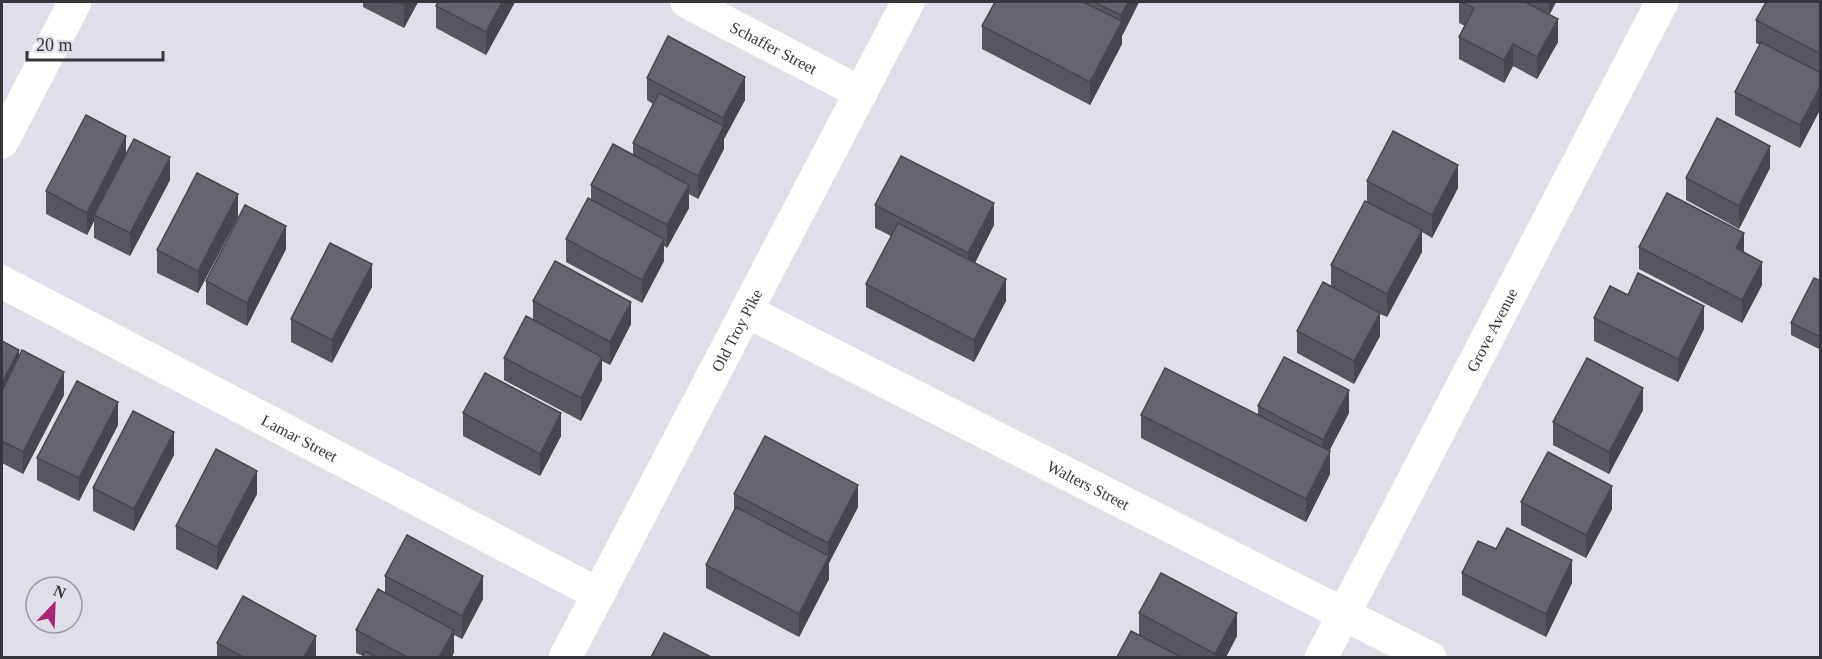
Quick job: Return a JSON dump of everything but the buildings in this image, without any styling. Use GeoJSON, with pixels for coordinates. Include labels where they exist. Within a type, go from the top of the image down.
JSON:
{"type":"FeatureCollection","features":[{"type":"Feature","properties":{"kind":"street"},"geometry":{"type":"LineString","coordinates":[[2,142],[75,2]]}},
{"type":"Feature","properties":{"kind":"street","name":"Schaffer Street"},"geometry":{"type":"LineString","coordinates":[[687,2],[861,93]]}},
{"type":"Feature","properties":{"kind":"street","name":"Old Troy Pike"},"geometry":{"type":"LineString","coordinates":[[565,657],[909,2]]}},
{"type":"Feature","properties":{"kind":"street","name":"Grove Avenue"},"geometry":{"type":"LineString","coordinates":[[1321,657],[1662,2]]}},
{"type":"Feature","properties":{"kind":"street","name":"Lamar Street"},"geometry":{"type":"LineString","coordinates":[[2,282],[598,594]]}},
{"type":"Feature","properties":{"kind":"street","name":"Walters Street"},"geometry":{"type":"LineString","coordinates":[[746,311],[1430,657]]}}]}
